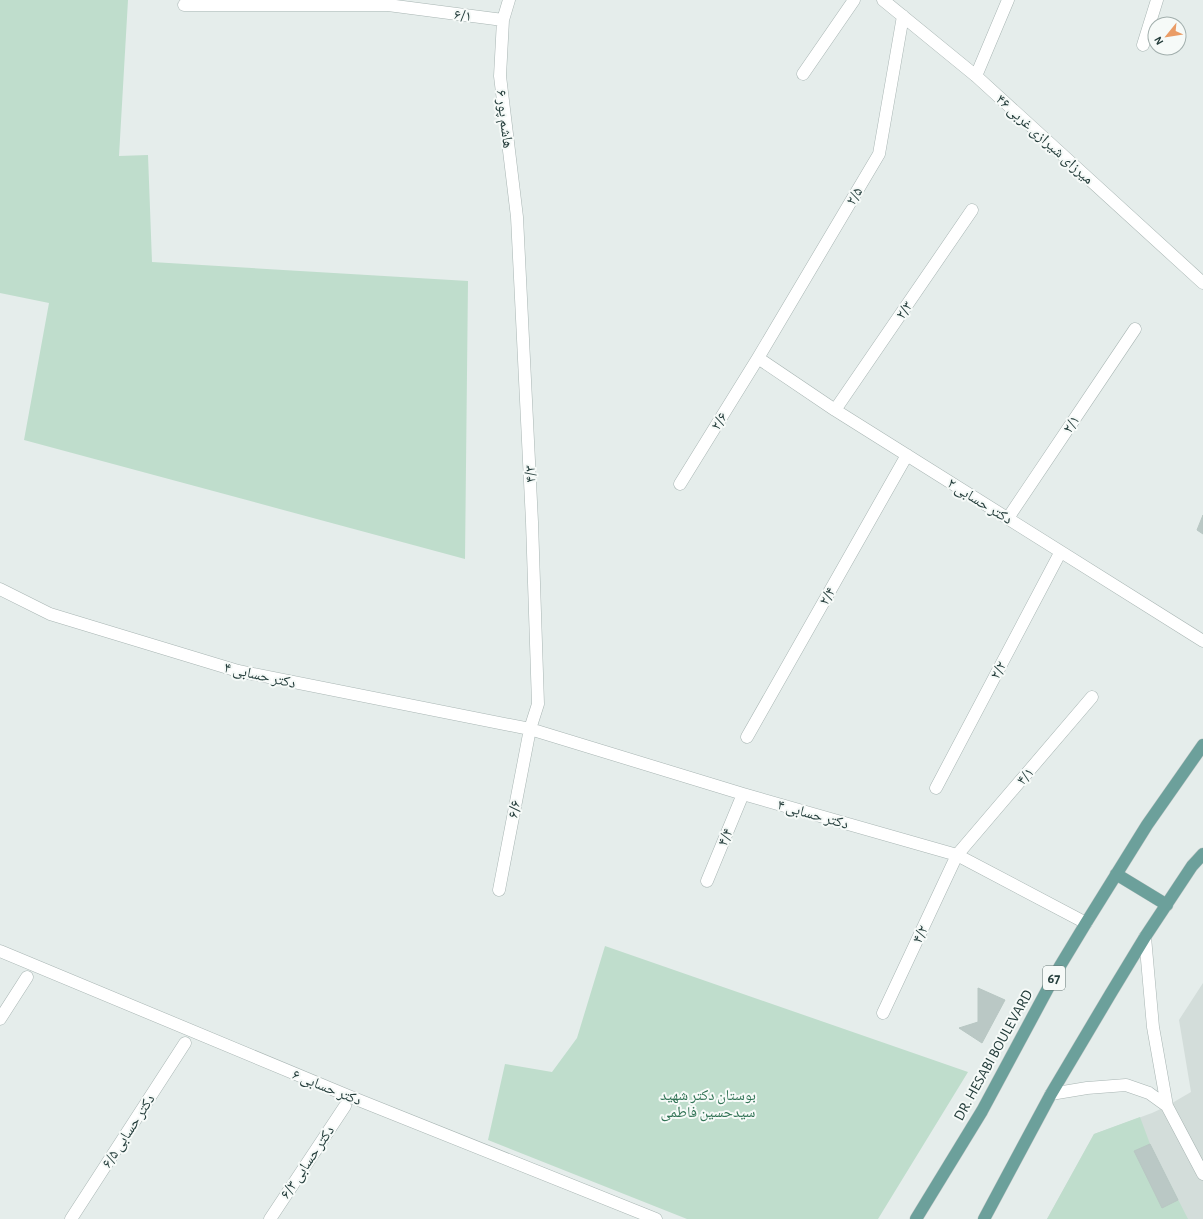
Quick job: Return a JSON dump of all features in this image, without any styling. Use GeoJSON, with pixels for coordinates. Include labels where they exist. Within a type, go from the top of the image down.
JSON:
{"type":"FeatureCollection","features":[{"type":"Feature","properties":{"kind":"main road","name":"DR. HESABI BOULEVARD"},"geometry":{"type":"LineString","coordinates":[[916,1219],[982,1111],[1060,966],[1086,923],[1146,825],[1203,745]]}},
{"type":"Feature","properties":{"kind":"main road"},"geometry":{"type":"LineString","coordinates":[[984,1219],[1051,1094],[1145,937],[1192,866],[1203,854]]}},
{"type":"Feature","properties":{"kind":"main road"},"geometry":{"type":"LineString","coordinates":[[1116,874],[1166,905]]}},
{"type":"Feature","properties":{"kind":"street","name":"هاشم پور ۶"},"geometry":{"type":"LineString","coordinates":[[510,0],[503,20],[500,76],[517,217]]}},
{"type":"Feature","properties":{"kind":"street"},"geometry":{"type":"LineString","coordinates":[[803,74],[854,0]]}},
{"type":"Feature","properties":{"kind":"street","name":"میرزای شیرازی غربی ۴۶"},"geometry":{"type":"LineString","coordinates":[[883,0],[976,76],[1203,283]]}},
{"type":"Feature","properties":{"kind":"street"},"geometry":{"type":"LineString","coordinates":[[976,76],[1008,0]]}},
{"type":"Feature","properties":{"kind":"street"},"geometry":{"type":"LineString","coordinates":[[1143,45],[1157,0]]}},
{"type":"Feature","properties":{"kind":"street","name":"۶/۱"},"geometry":{"type":"LineString","coordinates":[[184,5],[275,3],[388,5],[503,20]]}},
{"type":"Feature","properties":{"kind":"street","name":"۲/۵"},"geometry":{"type":"LineString","coordinates":[[758,358],[879,154],[903,16]]}},
{"type":"Feature","properties":{"kind":"street","name":"۲/۳"},"geometry":{"type":"LineString","coordinates":[[835,410],[972,210]]}},
{"type":"Feature","properties":{"kind":"street","name":"۴/۳"},"geometry":{"type":"LineString","coordinates":[[517,217],[532,522],[538,704],[530,729]]}},
{"type":"Feature","properties":{"kind":"street","name":"۲/۱"},"geometry":{"type":"LineString","coordinates":[[1008,518],[1135,330]]}},
{"type":"Feature","properties":{"kind":"street","name":"دکتر حسابی ۲"},"geometry":{"type":"LineString","coordinates":[[758,358],[835,410],[1203,642]]}},
{"type":"Feature","properties":{"kind":"street","name":"۲/۶"},"geometry":{"type":"LineString","coordinates":[[680,484],[758,358]]}},
{"type":"Feature","properties":{"kind":"street","name":"۲/۴"},"geometry":{"type":"LineString","coordinates":[[747,737],[907,455]]}},
{"type":"Feature","properties":{"kind":"street","name":"۲/۲"},"geometry":{"type":"LineString","coordinates":[[936,788],[1060,552]]}},
{"type":"Feature","properties":{"kind":"street","name":"۴ دکتر حسابی"},"geometry":{"type":"LineString","coordinates":[[0,589],[50,614],[238,671],[530,729]]}},
{"type":"Feature","properties":{"kind":"street","name":"۴/۱"},"geometry":{"type":"LineString","coordinates":[[957,855],[1092,697]]}},
{"type":"Feature","properties":{"kind":"street","name":"دکتر حسابی ۴"},"geometry":{"type":"LineString","coordinates":[[530,729],[743,794],[957,855],[1086,923]]}},
{"type":"Feature","properties":{"kind":"street","name":"۶/۶"},"geometry":{"type":"LineString","coordinates":[[499,890],[530,729]]}},
{"type":"Feature","properties":{"kind":"street","name":"۴/۴"},"geometry":{"type":"LineString","coordinates":[[707,881],[743,794]]}},
{"type":"Feature","properties":{"kind":"street","name":"۴/۲"},"geometry":{"type":"LineString","coordinates":[[883,1013],[957,855]]}},
{"type":"Feature","properties":{"kind":"street"},"geometry":{"type":"LineString","coordinates":[[1145,937],[1153,1027],[1167,1106],[1203,1173]]}},
{"type":"Feature","properties":{"kind":"street","name":"۶ دکتر حسابی"},"geometry":{"type":"LineString","coordinates":[[0,951],[351,1097],[656,1219]]}},
{"type":"Feature","properties":{"kind":"street"},"geometry":{"type":"LineString","coordinates":[[0,1019],[27,977]]}},
{"type":"Feature","properties":{"kind":"street","name":"۶/۵ دکتر حسابی"},"geometry":{"type":"LineString","coordinates":[[71,1219],[185,1043]]}},
{"type":"Feature","properties":{"kind":"street"},"geometry":{"type":"LineString","coordinates":[[1051,1094],[1087,1088],[1126,1085],[1150,1093],[1167,1106]]}},
{"type":"Feature","properties":{"kind":"street","name":"۶/۳ دکتر حسابی"},"geometry":{"type":"LineString","coordinates":[[270,1219],[345,1106]]}},
{"type":"Feature","properties":{"kind":"shaded area"},"geometry":{"type":"Polygon","coordinates":[[[1203,983],[1203,1219],[1047,1219],[1094,1134],[1152,1113],[1191,1092],[1179,1020],[1203,983]]]}},
{"type":"Feature","properties":{"kind":"green space"},"geometry":{"type":"Polygon","coordinates":[[[0,0],[128,0],[119,156],[148,155],[152,262],[468,281],[465,559],[24,440],[49,303],[0,293],[0,0]]]}},
{"type":"Feature","properties":{"kind":"green space","name":"بوستان دکتر شهید سیدحسین فاطمی"},"geometry":{"type":"Polygon","coordinates":[[[605,946],[968,1072],[878,1219],[687,1219],[488,1140],[505,1064],[552,1072],[577,1038],[605,946]]]}},
{"type":"Feature","properties":{"kind":"green space"},"geometry":{"type":"Polygon","coordinates":[[[1140,1117],[1150,1144],[1188,1219],[1047,1219],[1094,1134],[1140,1117]]]}},
{"type":"Feature","properties":{"kind":"building"},"geometry":{"type":"Polygon","coordinates":[[[1203,515],[1203,534],[1197,530],[1203,515]]]}},
{"type":"Feature","properties":{"kind":"building"},"geometry":{"type":"Polygon","coordinates":[[[978,988],[1005,1000],[982,1043],[959,1028],[978,1022],[978,988]]]}},
{"type":"Feature","properties":{"kind":"building"},"geometry":{"type":"Polygon","coordinates":[[[1150,1144],[1178,1200],[1162,1208],[1134,1151],[1150,1144]]]}}]}
